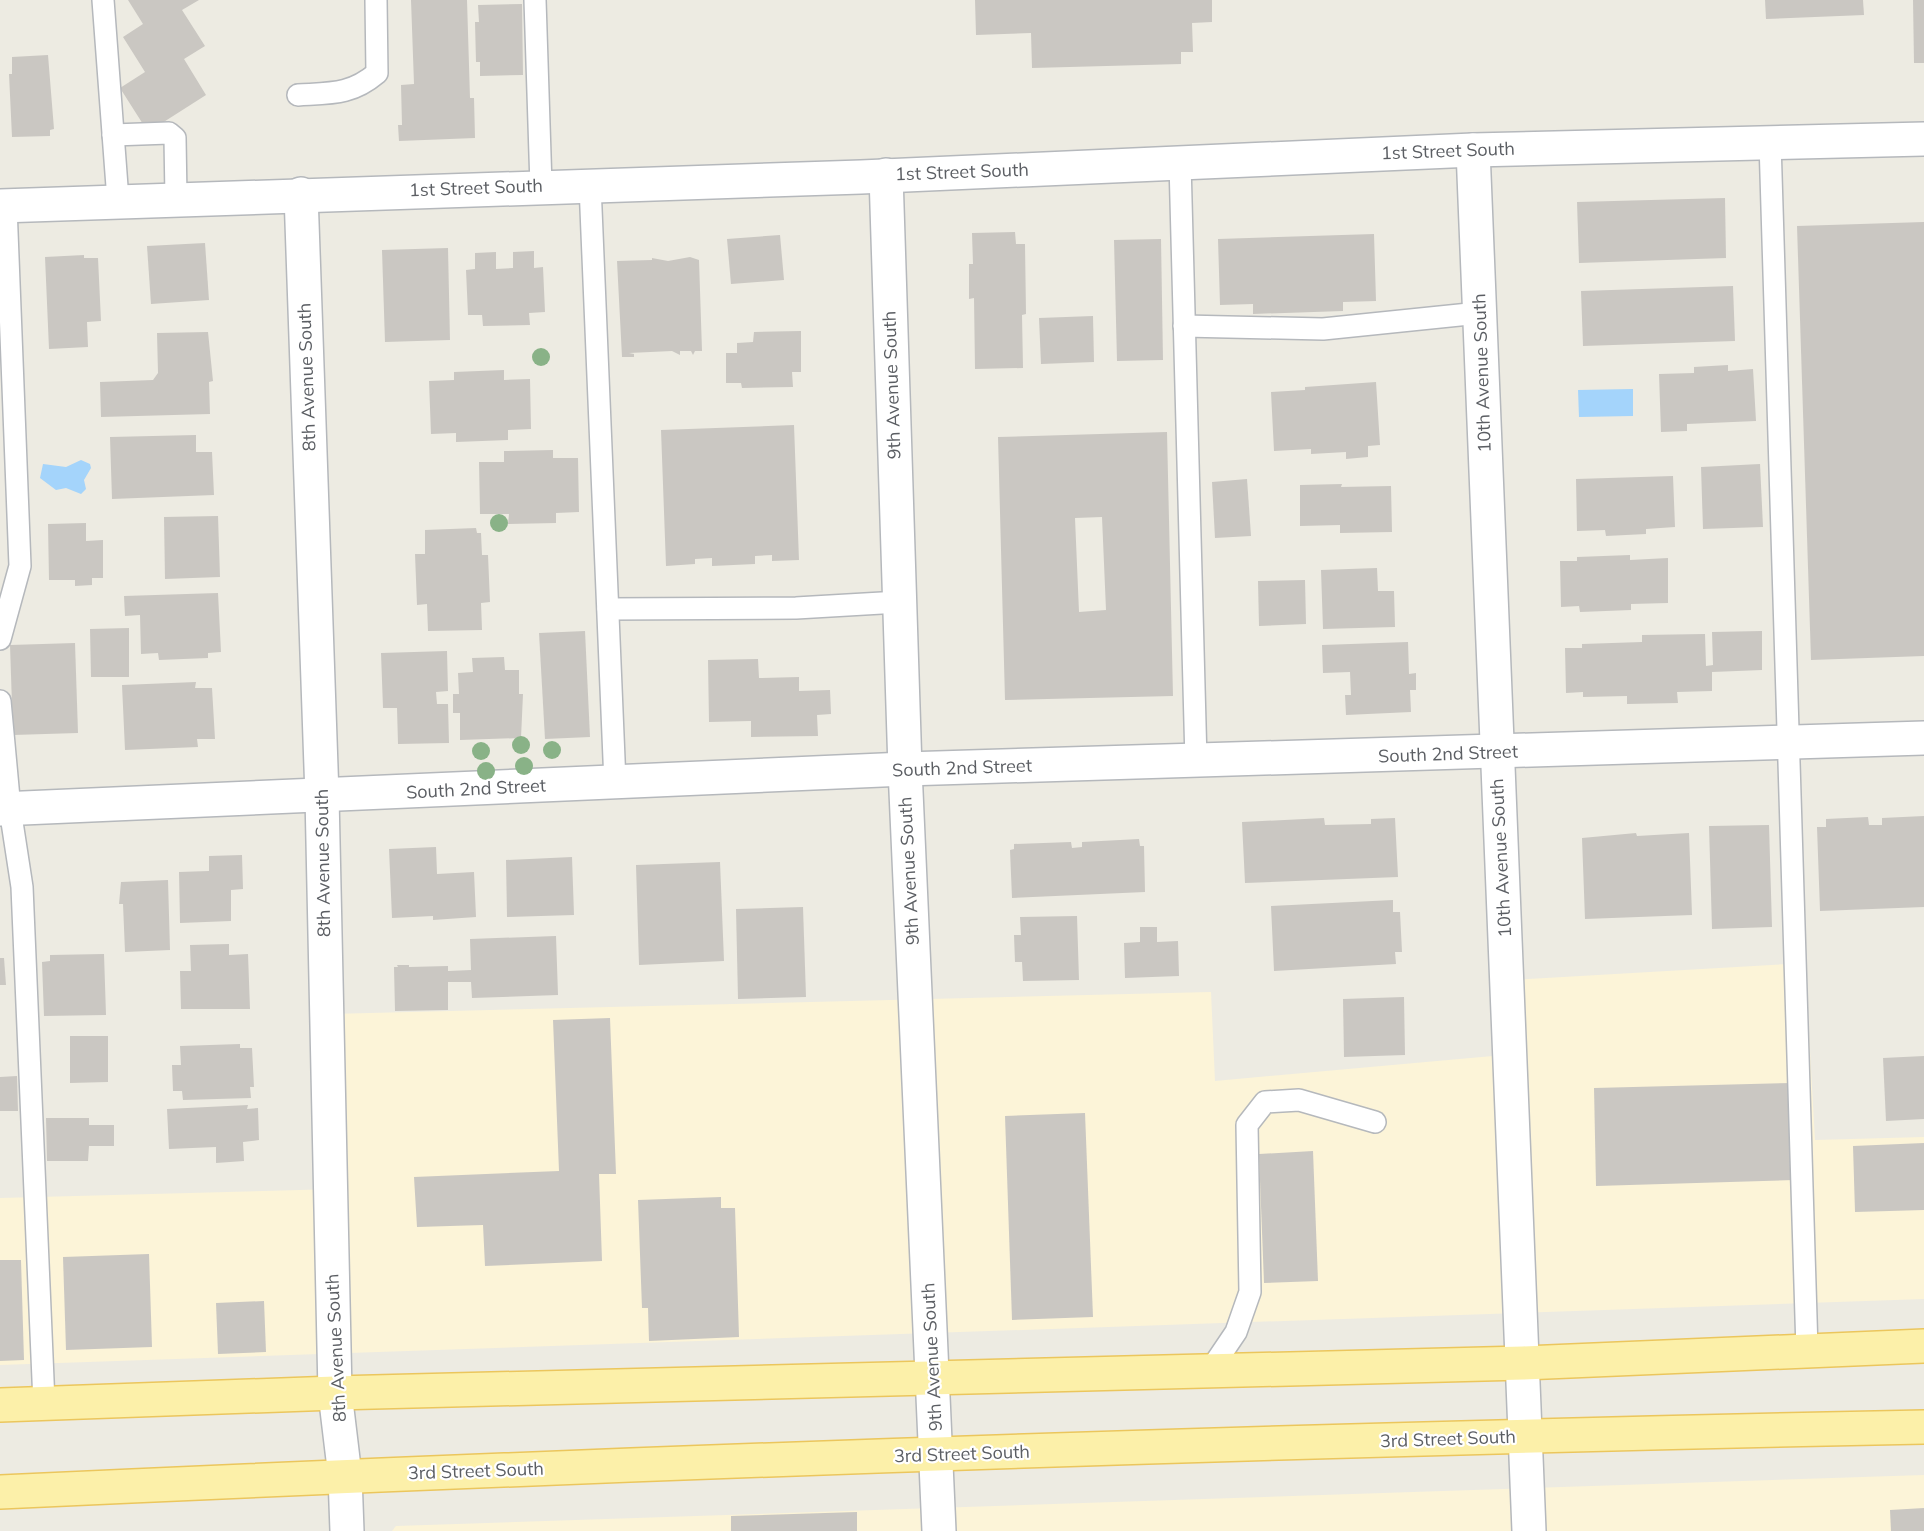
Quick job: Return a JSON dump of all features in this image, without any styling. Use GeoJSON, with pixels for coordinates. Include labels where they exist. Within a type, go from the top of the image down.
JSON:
{"type":"FeatureCollection","features":[{"type":"Feature","properties":{"kind":"main road"},"geometry":{"type":"LineString","coordinates":[[0,1405],[335,1393],[933,1380],[1523,1363],[1924,1346]]}},
{"type":"Feature","properties":{"kind":"main road","name":"3rd Street South"},"geometry":{"type":"LineString","coordinates":[[0,1492],[345,1476],[936,1455],[1924,1427]]}},
{"type":"Feature","properties":{"kind":"street","name":"1st Street South"},"geometry":{"type":"LineString","coordinates":[[3,206],[118,200],[886,175],[1473,150],[1924,139]]}},
{"type":"Feature","properties":{"kind":"street","name":"10th Avenue South"},"geometry":{"type":"LineString","coordinates":[[1473,150],[1529,1531]]}},
{"type":"Feature","properties":{"kind":"street","name":"9th Avenue South"},"geometry":{"type":"LineString","coordinates":[[886,175],[904,769],[939,1531]]}},
{"type":"Feature","properties":{"kind":"street","name":"8th Avenue South"},"geometry":{"type":"LineString","coordinates":[[301,194],[322,796],[335,1393],[345,1476],[347,1531]]}},
{"type":"Feature","properties":{"kind":"street","name":"South 2nd Street"},"geometry":{"type":"LineString","coordinates":[[5,809],[904,769],[1924,738]]}},
{"type":"Feature","properties":{"kind":"lane"},"geometry":{"type":"LineString","coordinates":[[103,0],[118,200]]}},
{"type":"Feature","properties":{"kind":"lane"},"geometry":{"type":"LineString","coordinates":[[298,95],[343,92],[361,87],[377,73],[376,0]]}},
{"type":"Feature","properties":{"kind":"lane"},"geometry":{"type":"LineString","coordinates":[[535,0],[541,186]]}},
{"type":"Feature","properties":{"kind":"lane"},"geometry":{"type":"LineString","coordinates":[[113,135],[169,133],[175,138],[176,198]]}},
{"type":"Feature","properties":{"kind":"lane"},"geometry":{"type":"LineString","coordinates":[[1770,142],[1807,1350]]}},
{"type":"Feature","properties":{"kind":"lane"},"geometry":{"type":"LineString","coordinates":[[1180,163],[1196,761]]}},
{"type":"Feature","properties":{"kind":"lane"},"geometry":{"type":"LineString","coordinates":[[590,184],[615,783]]}},
{"type":"Feature","properties":{"kind":"lane"},"geometry":{"type":"LineString","coordinates":[[0,639],[20,566],[3,206]]}},
{"type":"Feature","properties":{"kind":"lane"},"geometry":{"type":"LineString","coordinates":[[1184,326],[1323,329],[1479,313]]}},
{"type":"Feature","properties":{"kind":"lane"},"geometry":{"type":"LineString","coordinates":[[608,609],[796,608],[899,602]]}},
{"type":"Feature","properties":{"kind":"lane"},"geometry":{"type":"LineString","coordinates":[[0,701],[5,809],[22,886],[44,1403]]}},
{"type":"Feature","properties":{"kind":"lane"},"geometry":{"type":"LineString","coordinates":[[1209,1372],[1236,1332],[1250,1292],[1246,1125],[1265,1102],[1299,1100],[1375,1122]]}},
{"type":"Feature","properties":{"kind":"shaded area"},"geometry":{"type":"Polygon","coordinates":[[[1805,963],[1815,1140],[1924,1137],[1924,1299],[0,1365],[0,1198],[336,1189],[330,1014],[1211,992],[1215,1081],[1515,1054],[1511,980],[1805,963]]]}},
{"type":"Feature","properties":{"kind":"shaded area"},"geometry":{"type":"Polygon","coordinates":[[[1924,1475],[1924,1531],[392,1531],[396,1526],[1924,1475]]]}},
{"type":"Feature","properties":{"kind":"water"},"geometry":{"type":"Polygon","coordinates":[[[1633,389],[1633,416],[1579,417],[1578,390],[1633,389]]]}},
{"type":"Feature","properties":{"kind":"water"},"geometry":{"type":"Polygon","coordinates":[[[81,460],[90,464],[91,468],[84,480],[86,489],[81,494],[66,488],[56,490],[40,478],[43,464],[66,467],[81,460]]]}},
{"type":"Feature","properties":{"kind":"building"},"geometry":{"type":"Polygon","coordinates":[[[128,0],[199,0],[182,10],[205,46],[184,59],[206,95],[148,132],[120,88],[145,72],[123,37],[143,24],[128,0]]]}},
{"type":"Feature","properties":{"kind":"building"},"geometry":{"type":"Polygon","coordinates":[[[411,0],[467,0],[470,98],[474,98],[475,138],[399,141],[398,125],[402,125],[401,85],[414,84],[411,0]]]}},
{"type":"Feature","properties":{"kind":"building"},"geometry":{"type":"Polygon","coordinates":[[[975,0],[1212,0],[1212,22],[1192,23],[1193,52],[1181,52],[1181,64],[1032,68],[1031,33],[976,35],[975,0]]]}},
{"type":"Feature","properties":{"kind":"building"},"geometry":{"type":"Polygon","coordinates":[[[1765,0],[1863,0],[1864,15],[1766,19],[1765,0]]]}},
{"type":"Feature","properties":{"kind":"building"},"geometry":{"type":"Polygon","coordinates":[[[1913,0],[1924,0],[1924,63],[1914,63],[1913,0]]]}},
{"type":"Feature","properties":{"kind":"building"},"geometry":{"type":"Polygon","coordinates":[[[522,4],[523,75],[480,76],[480,62],[476,62],[475,22],[479,22],[478,5],[522,4]]]}},
{"type":"Feature","properties":{"kind":"building"},"geometry":{"type":"Polygon","coordinates":[[[48,55],[54,129],[50,130],[50,136],[12,137],[9,74],[12,74],[12,57],[48,55]]]}},
{"type":"Feature","properties":{"kind":"building"},"geometry":{"type":"Polygon","coordinates":[[[1725,198],[1726,258],[1579,263],[1577,202],[1725,198]]]}},
{"type":"Feature","properties":{"kind":"building"},"geometry":{"type":"Polygon","coordinates":[[[1924,222],[1924,656],[1811,660],[1797,226],[1924,222]]]}},
{"type":"Feature","properties":{"kind":"building"},"geometry":{"type":"Polygon","coordinates":[[[1015,232],[1016,244],[1025,244],[1026,314],[1022,315],[1023,368],[975,369],[974,298],[969,299],[969,264],[973,264],[972,233],[1015,232]]]}},
{"type":"Feature","properties":{"kind":"building"},"geometry":{"type":"Polygon","coordinates":[[[1374,234],[1376,301],[1343,302],[1343,311],[1253,314],[1253,304],[1220,305],[1218,239],[1374,234]]]}},
{"type":"Feature","properties":{"kind":"building"},"geometry":{"type":"Polygon","coordinates":[[[780,235],[784,280],[731,284],[727,239],[780,235]]]}},
{"type":"Feature","properties":{"kind":"building"},"geometry":{"type":"Polygon","coordinates":[[[1161,239],[1163,360],[1117,361],[1114,240],[1161,239]]]}},
{"type":"Feature","properties":{"kind":"building"},"geometry":{"type":"Polygon","coordinates":[[[205,243],[209,300],[151,304],[147,246],[205,243]]]}},
{"type":"Feature","properties":{"kind":"building"},"geometry":{"type":"Polygon","coordinates":[[[448,248],[450,340],[385,342],[382,250],[448,248]]]}},
{"type":"Feature","properties":{"kind":"building"},"geometry":{"type":"Polygon","coordinates":[[[534,251],[534,268],[543,267],[545,312],[529,313],[530,325],[483,326],[482,315],[468,315],[466,270],[475,269],[475,253],[496,252],[496,269],[513,268],[513,252],[534,251]]]}},
{"type":"Feature","properties":{"kind":"building"},"geometry":{"type":"Polygon","coordinates":[[[84,255],[84,258],[98,258],[101,321],[87,322],[88,347],[49,349],[45,257],[84,255]]]}},
{"type":"Feature","properties":{"kind":"building"},"geometry":{"type":"Polygon","coordinates":[[[690,257],[699,260],[702,351],[695,351],[693,355],[691,351],[680,351],[680,355],[672,351],[629,353],[634,354],[634,357],[622,357],[617,261],[652,260],[652,258],[668,261],[690,257]]]}},
{"type":"Feature","properties":{"kind":"building"},"geometry":{"type":"Polygon","coordinates":[[[1733,286],[1735,341],[1583,346],[1581,291],[1733,286]]]}},
{"type":"Feature","properties":{"kind":"building"},"geometry":{"type":"Polygon","coordinates":[[[1093,316],[1094,362],[1041,364],[1039,318],[1093,316]]]}},
{"type":"Feature","properties":{"kind":"building"},"geometry":{"type":"Polygon","coordinates":[[[801,331],[801,372],[792,372],[793,387],[742,388],[741,383],[726,383],[726,353],[737,353],[737,343],[753,342],[754,332],[801,331]]]}},
{"type":"Feature","properties":{"kind":"building"},"geometry":{"type":"Polygon","coordinates":[[[208,332],[213,381],[209,382],[210,414],[101,417],[100,382],[153,380],[158,373],[157,333],[208,332]]]}},
{"type":"Feature","properties":{"kind":"building"},"geometry":{"type":"Polygon","coordinates":[[[1728,365],[1728,371],[1753,369],[1756,421],[1687,424],[1687,431],[1661,432],[1659,374],[1694,373],[1694,367],[1728,365]]]}},
{"type":"Feature","properties":{"kind":"building"},"geometry":{"type":"Polygon","coordinates":[[[504,370],[504,380],[530,379],[531,429],[508,430],[508,440],[456,442],[456,433],[431,434],[429,381],[454,380],[454,372],[504,370]]]}},
{"type":"Feature","properties":{"kind":"building"},"geometry":{"type":"Polygon","coordinates":[[[1376,382],[1380,445],[1368,446],[1368,457],[1346,459],[1346,452],[1311,454],[1311,449],[1274,451],[1271,392],[1376,382]]]}},
{"type":"Feature","properties":{"kind":"building"},"geometry":{"type":"Polygon","coordinates":[[[794,425],[799,560],[772,561],[772,555],[755,556],[755,564],[712,566],[712,558],[695,559],[695,564],[666,566],[661,430],[794,425]]]}},
{"type":"Feature","properties":{"kind":"building"},"geometry":{"type":"Polygon","coordinates":[[[1167,432],[1173,696],[1005,700],[998,437],[1167,432]],[[1102,517],[1075,518],[1079,612],[1106,610],[1102,517]]]}},
{"type":"Feature","properties":{"kind":"building"},"geometry":{"type":"Polygon","coordinates":[[[196,435],[196,452],[212,452],[214,495],[112,499],[110,437],[196,435]]]}},
{"type":"Feature","properties":{"kind":"building"},"geometry":{"type":"Polygon","coordinates":[[[553,450],[553,458],[578,458],[579,512],[556,513],[556,523],[508,524],[509,514],[480,514],[479,462],[504,462],[504,451],[553,450]]]}},
{"type":"Feature","properties":{"kind":"building"},"geometry":{"type":"Polygon","coordinates":[[[1760,464],[1763,527],[1703,529],[1701,467],[1760,464]]]}},
{"type":"Feature","properties":{"kind":"building"},"geometry":{"type":"Polygon","coordinates":[[[1673,476],[1675,527],[1646,529],[1646,534],[1606,536],[1605,530],[1577,531],[1576,479],[1673,476]]]}},
{"type":"Feature","properties":{"kind":"building"},"geometry":{"type":"Polygon","coordinates":[[[1247,479],[1251,536],[1215,538],[1212,482],[1247,479]]]}},
{"type":"Feature","properties":{"kind":"building"},"geometry":{"type":"Polygon","coordinates":[[[1342,484],[1341,487],[1391,486],[1392,532],[1340,533],[1340,525],[1300,526],[1300,485],[1342,484]]]}},
{"type":"Feature","properties":{"kind":"building"},"geometry":{"type":"Polygon","coordinates":[[[218,516],[220,577],[165,579],[164,517],[218,516]]]}},
{"type":"Feature","properties":{"kind":"building"},"geometry":{"type":"Polygon","coordinates":[[[86,523],[86,541],[103,540],[103,578],[92,578],[92,585],[75,586],[75,580],[49,580],[48,524],[86,523]]]}},
{"type":"Feature","properties":{"kind":"building"},"geometry":{"type":"Polygon","coordinates":[[[476,528],[477,533],[481,533],[482,555],[488,555],[490,602],[481,603],[482,630],[428,631],[427,604],[417,605],[415,554],[425,554],[425,530],[476,528]]]}},
{"type":"Feature","properties":{"kind":"building"},"geometry":{"type":"Polygon","coordinates":[[[1630,555],[1630,560],[1668,558],[1668,603],[1631,604],[1631,610],[1580,612],[1579,606],[1561,607],[1560,561],[1577,561],[1577,557],[1630,555]]]}},
{"type":"Feature","properties":{"kind":"building"},"geometry":{"type":"Polygon","coordinates":[[[1377,568],[1378,591],[1394,591],[1395,627],[1323,629],[1321,570],[1377,568]]]}},
{"type":"Feature","properties":{"kind":"building"},"geometry":{"type":"Polygon","coordinates":[[[1305,580],[1306,624],[1259,626],[1258,581],[1305,580]]]}},
{"type":"Feature","properties":{"kind":"building"},"geometry":{"type":"Polygon","coordinates":[[[218,593],[221,652],[208,653],[208,658],[159,660],[158,653],[141,654],[140,615],[125,616],[124,596],[218,593]]]}},
{"type":"Feature","properties":{"kind":"building"},"geometry":{"type":"Polygon","coordinates":[[[129,628],[129,677],[91,677],[90,629],[129,628]]]}},
{"type":"Feature","properties":{"kind":"building"},"geometry":{"type":"Polygon","coordinates":[[[585,631],[590,737],[545,739],[539,633],[585,631]]]}},
{"type":"Feature","properties":{"kind":"building"},"geometry":{"type":"Polygon","coordinates":[[[1762,631],[1762,670],[1712,672],[1712,691],[1677,692],[1678,703],[1627,704],[1627,696],[1583,697],[1583,692],[1566,693],[1565,648],[1582,648],[1582,644],[1642,642],[1642,635],[1705,634],[1706,666],[1713,665],[1712,632],[1762,631]]]}},
{"type":"Feature","properties":{"kind":"building"},"geometry":{"type":"Polygon","coordinates":[[[1408,642],[1409,674],[1416,673],[1416,690],[1410,690],[1411,712],[1346,715],[1345,695],[1351,695],[1350,672],[1323,673],[1322,645],[1408,642]]]}},
{"type":"Feature","properties":{"kind":"building"},"geometry":{"type":"Polygon","coordinates":[[[75,643],[78,733],[13,735],[10,645],[75,643]]]}},
{"type":"Feature","properties":{"kind":"building"},"geometry":{"type":"Polygon","coordinates":[[[447,651],[448,691],[436,692],[437,704],[448,704],[449,743],[398,744],[397,708],[383,708],[381,653],[447,651]]]}},
{"type":"Feature","properties":{"kind":"building"},"geometry":{"type":"Polygon","coordinates":[[[504,657],[505,670],[519,670],[519,694],[523,694],[521,738],[460,740],[460,713],[453,713],[453,694],[459,694],[458,673],[473,672],[472,658],[504,657]]]}},
{"type":"Feature","properties":{"kind":"building"},"geometry":{"type":"Polygon","coordinates":[[[758,659],[759,678],[799,677],[799,691],[830,690],[831,714],[817,715],[818,736],[751,737],[751,721],[709,722],[708,660],[758,659]]]}},
{"type":"Feature","properties":{"kind":"building"},"geometry":{"type":"Polygon","coordinates":[[[196,682],[195,688],[212,688],[215,739],[197,739],[198,747],[125,750],[122,685],[196,682]]]}},
{"type":"Feature","properties":{"kind":"building"},"geometry":{"type":"Polygon","coordinates":[[[1924,816],[1924,907],[1820,911],[1817,827],[1826,827],[1826,819],[1868,817],[1869,825],[1882,825],[1882,818],[1924,816]]]}},
{"type":"Feature","properties":{"kind":"building"},"geometry":{"type":"Polygon","coordinates":[[[1324,818],[1325,825],[1371,824],[1371,819],[1395,818],[1398,877],[1245,883],[1242,822],[1324,818]]]}},
{"type":"Feature","properties":{"kind":"building"},"geometry":{"type":"Polygon","coordinates":[[[1769,825],[1772,927],[1712,929],[1709,826],[1769,825]]]}},
{"type":"Feature","properties":{"kind":"building"},"geometry":{"type":"Polygon","coordinates":[[[1636,833],[1637,836],[1689,833],[1692,915],[1585,919],[1582,838],[1636,833]]]}},
{"type":"Feature","properties":{"kind":"building"},"geometry":{"type":"Polygon","coordinates":[[[1139,839],[1140,846],[1144,846],[1145,892],[1012,898],[1010,850],[1014,849],[1014,844],[1071,842],[1072,848],[1082,847],[1082,842],[1139,839]]]}},
{"type":"Feature","properties":{"kind":"building"},"geometry":{"type":"Polygon","coordinates":[[[436,847],[437,874],[474,872],[476,917],[433,920],[433,916],[392,918],[389,849],[436,847]]]}},
{"type":"Feature","properties":{"kind":"building"},"geometry":{"type":"Polygon","coordinates":[[[242,855],[243,889],[231,890],[231,921],[180,923],[179,872],[209,871],[209,856],[242,855]]]}},
{"type":"Feature","properties":{"kind":"building"},"geometry":{"type":"Polygon","coordinates":[[[572,857],[574,915],[507,917],[506,860],[572,857]]]}},
{"type":"Feature","properties":{"kind":"building"},"geometry":{"type":"Polygon","coordinates":[[[720,862],[724,961],[639,965],[636,865],[720,862]]]}},
{"type":"Feature","properties":{"kind":"building"},"geometry":{"type":"Polygon","coordinates":[[[168,880],[170,950],[125,952],[123,904],[119,904],[121,882],[168,880]]]}},
{"type":"Feature","properties":{"kind":"building"},"geometry":{"type":"Polygon","coordinates":[[[1393,900],[1393,912],[1400,912],[1402,952],[1395,952],[1396,964],[1274,971],[1271,906],[1393,900]]]}},
{"type":"Feature","properties":{"kind":"building"},"geometry":{"type":"Polygon","coordinates":[[[803,907],[806,997],[738,999],[736,909],[803,907]]]}},
{"type":"Feature","properties":{"kind":"building"},"geometry":{"type":"Polygon","coordinates":[[[1077,916],[1079,980],[1023,981],[1022,962],[1015,962],[1014,935],[1021,935],[1020,917],[1077,916]]]}},
{"type":"Feature","properties":{"kind":"building"},"geometry":{"type":"Polygon","coordinates":[[[1140,927],[1157,927],[1157,942],[1178,941],[1179,976],[1125,978],[1124,943],[1140,942],[1140,927]]]}},
{"type":"Feature","properties":{"kind":"building"},"geometry":{"type":"Polygon","coordinates":[[[556,936],[558,995],[472,998],[471,982],[448,982],[448,1010],[395,1011],[394,967],[398,967],[397,965],[448,966],[448,971],[471,970],[470,939],[556,936]]]}},
{"type":"Feature","properties":{"kind":"building"},"geometry":{"type":"Polygon","coordinates":[[[229,944],[229,955],[248,954],[250,1009],[181,1009],[180,971],[191,971],[190,945],[229,944]]]}},
{"type":"Feature","properties":{"kind":"building"},"geometry":{"type":"Polygon","coordinates":[[[104,954],[106,1015],[44,1016],[42,962],[50,961],[50,955],[104,954]]]}},
{"type":"Feature","properties":{"kind":"building"},"geometry":{"type":"Polygon","coordinates":[[[0,958],[4,958],[6,985],[0,985],[0,958]]]}},
{"type":"Feature","properties":{"kind":"building"},"geometry":{"type":"Polygon","coordinates":[[[1404,997],[1405,1055],[1344,1057],[1343,999],[1404,997]]]}},
{"type":"Feature","properties":{"kind":"building"},"geometry":{"type":"Polygon","coordinates":[[[610,1018],[616,1174],[599,1174],[602,1261],[485,1266],[483,1225],[417,1227],[414,1177],[559,1171],[553,1020],[610,1018]]]}},
{"type":"Feature","properties":{"kind":"building"},"geometry":{"type":"Polygon","coordinates":[[[70,1036],[108,1036],[108,1082],[70,1083],[70,1036]]]}},
{"type":"Feature","properties":{"kind":"building"},"geometry":{"type":"Polygon","coordinates":[[[240,1044],[240,1048],[252,1048],[254,1087],[250,1087],[251,1098],[183,1100],[182,1091],[173,1091],[172,1065],[181,1065],[180,1046],[240,1044]]]}},
{"type":"Feature","properties":{"kind":"building"},"geometry":{"type":"Polygon","coordinates":[[[1924,1056],[1924,1119],[1886,1121],[1883,1058],[1924,1056]]]}},
{"type":"Feature","properties":{"kind":"building"},"geometry":{"type":"Polygon","coordinates":[[[17,1076],[18,1111],[0,1111],[0,1077],[17,1076]]]}},
{"type":"Feature","properties":{"kind":"building"},"geometry":{"type":"Polygon","coordinates":[[[1792,1083],[1794,1180],[1596,1186],[1594,1088],[1792,1083]]]}},
{"type":"Feature","properties":{"kind":"building"},"geometry":{"type":"Polygon","coordinates":[[[248,1105],[247,1109],[258,1108],[259,1140],[243,1142],[244,1161],[216,1163],[216,1147],[169,1149],[167,1109],[248,1105]]]}},
{"type":"Feature","properties":{"kind":"building"},"geometry":{"type":"Polygon","coordinates":[[[1085,1113],[1093,1317],[1012,1320],[1005,1116],[1085,1113]]]}},
{"type":"Feature","properties":{"kind":"building"},"geometry":{"type":"Polygon","coordinates":[[[46,1118],[89,1118],[89,1125],[114,1125],[114,1146],[89,1146],[88,1161],[47,1161],[46,1118]]]}},
{"type":"Feature","properties":{"kind":"building"},"geometry":{"type":"Polygon","coordinates":[[[1924,1143],[1924,1210],[1855,1212],[1853,1146],[1924,1143]]]}},
{"type":"Feature","properties":{"kind":"building"},"geometry":{"type":"Polygon","coordinates":[[[1313,1151],[1318,1281],[1264,1283],[1259,1154],[1313,1151]]]}},
{"type":"Feature","properties":{"kind":"building"},"geometry":{"type":"Polygon","coordinates":[[[721,1197],[721,1208],[735,1208],[739,1337],[649,1341],[648,1308],[642,1308],[638,1200],[721,1197]]]}},
{"type":"Feature","properties":{"kind":"building"},"geometry":{"type":"Polygon","coordinates":[[[149,1254],[152,1347],[66,1350],[63,1257],[149,1254]]]}},
{"type":"Feature","properties":{"kind":"building"},"geometry":{"type":"Polygon","coordinates":[[[0,1260],[21,1260],[24,1360],[0,1361],[0,1260]]]}},
{"type":"Feature","properties":{"kind":"building"},"geometry":{"type":"Polygon","coordinates":[[[264,1301],[266,1352],[218,1354],[216,1303],[264,1301]]]}},
{"type":"Feature","properties":{"kind":"building"},"geometry":{"type":"Polygon","coordinates":[[[1924,1508],[1924,1531],[1891,1531],[1890,1510],[1924,1508]]]}},
{"type":"Feature","properties":{"kind":"building"},"geometry":{"type":"Polygon","coordinates":[[[857,1512],[857,1531],[731,1531],[731,1516],[857,1512]]]}}]}
